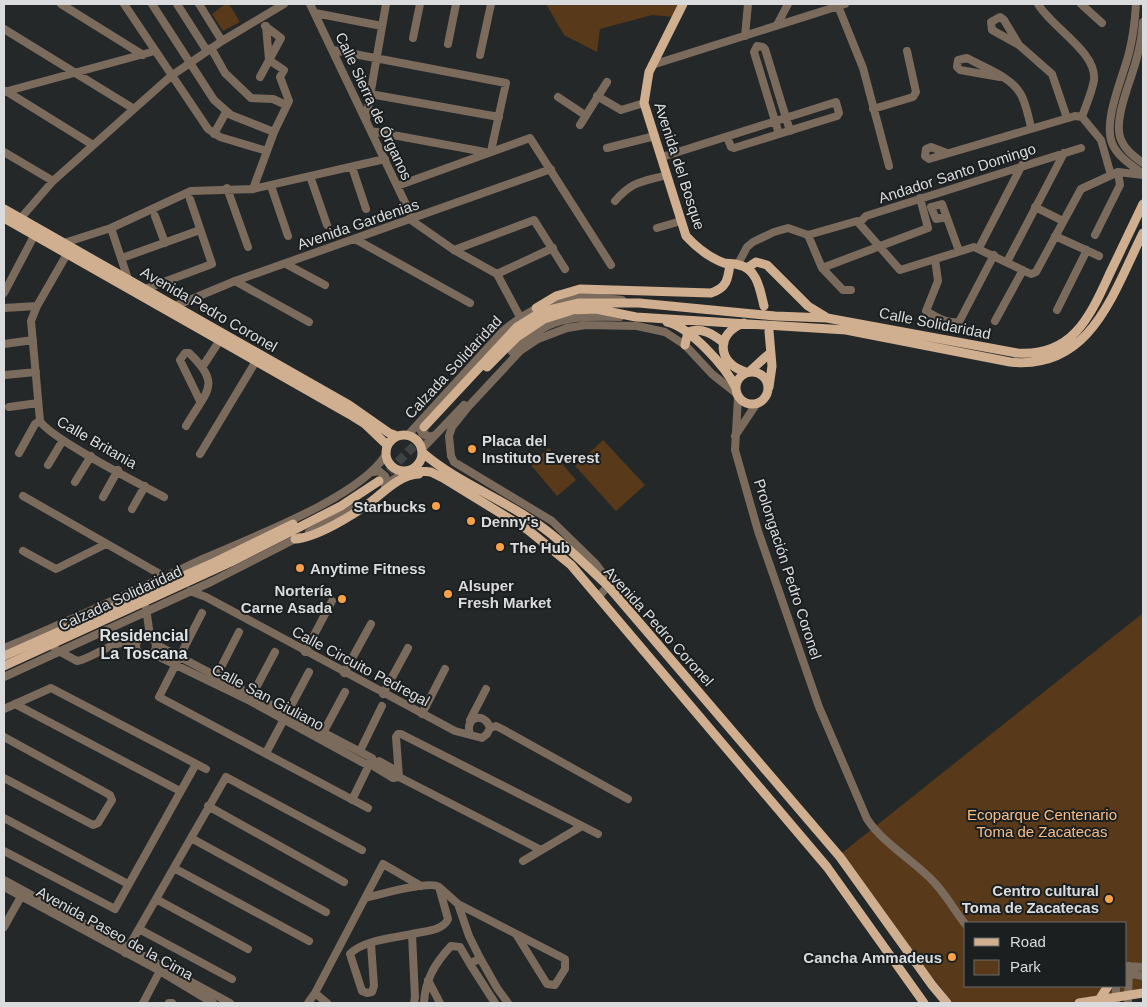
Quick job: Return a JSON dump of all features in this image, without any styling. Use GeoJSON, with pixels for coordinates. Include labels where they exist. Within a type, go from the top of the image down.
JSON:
{"type":"FeatureCollection","features":[{"type":"Feature","properties":{"kind":"main road","name":"Avenida del Bosque"},"geometry":{"type":"LineString","coordinates":[[683,4],[649,72],[644,104],[686,236],[699,250],[731,271],[747,268]]}},
{"type":"Feature","properties":{"kind":"main road","name":"Calle Solidaridad"},"geometry":{"type":"LineString","coordinates":[[639,303],[774,316],[827,318],[1017,353],[1044,352],[1066,341],[1087,321],[1143,204]]}},
{"type":"Feature","properties":{"kind":"main road","name":"Avenida Pedro Coronel"},"geometry":{"type":"LineString","coordinates":[[4,209],[64,243],[220,340],[258,357],[349,404],[389,434],[397,436]]}},
{"type":"Feature","properties":{"kind":"main road","name":"Avenida Pedro Coronel"},"geometry":{"type":"LineString","coordinates":[[4,218],[67,254],[129,284],[145,289],[175,306],[365,424],[387,445]]}},
{"type":"Feature","properties":{"kind":"main road","name":"Calle Solidaridad"},"geometry":{"type":"LineString","coordinates":[[636,317],[748,322],[846,330],[1010,362],[1041,363],[1068,351],[1089,333],[1109,301],[1143,233]]}},
{"type":"Feature","properties":{"kind":"main road"},"geometry":{"type":"LineString","coordinates":[[764,306],[757,280],[747,268],[756,262],[767,265],[808,306],[827,318]]}},
{"type":"Feature","properties":{"kind":"main road"},"geometry":{"type":"LineString","coordinates":[[536,308],[556,296],[580,289],[712,293],[720,290],[731,271]]}},
{"type":"Feature","properties":{"kind":"main road","name":"Calzada Solidaridad"},"geometry":{"type":"LineString","coordinates":[[425,426],[510,335],[533,317],[556,307],[578,303],[639,303]]}},
{"type":"Feature","properties":{"kind":"main road","name":"Calzada Solidaridad"},"geometry":{"type":"LineString","coordinates":[[425,426],[512,341],[544,319],[572,310],[596,309],[636,317]]}},
{"type":"Feature","properties":{"kind":"main road"},"geometry":{"type":"LineString","coordinates":[[648,317],[677,324],[688,332],[724,370],[745,402],[757,403],[765,398],[772,366],[769,331]]}},
{"type":"Feature","properties":{"kind":"main road"},"geometry":{"type":"LineString","coordinates":[[748,322],[732,330],[724,343],[723,353],[731,366],[748,372],[757,372],[764,377],[768,389]]}},
{"type":"Feature","properties":{"kind":"main road"},"geometry":{"type":"LineString","coordinates":[[688,332],[697,330],[708,332],[724,343]]}},
{"type":"Feature","properties":{"kind":"main road"},"geometry":{"type":"LineString","coordinates":[[685,345],[688,332]]}},
{"type":"Feature","properties":{"kind":"main road"},"geometry":{"type":"LineString","coordinates":[[737,392],[738,379],[770,353]]}},
{"type":"Feature","properties":{"kind":"main road"},"geometry":{"type":"LineString","coordinates":[[408,435],[418,441],[423,451],[419,463],[407,471],[394,469],[385,456],[387,445],[397,436],[408,435]]}},
{"type":"Feature","properties":{"kind":"main road","name":"Avenida Pedro Coronel"},"geometry":{"type":"LineString","coordinates":[[423,451],[435,463],[529,518],[568,548],[608,586],[840,856],[932,985],[948,1003]]}},
{"type":"Feature","properties":{"kind":"main road","name":"Avenida Pedro Coronel"},"geometry":{"type":"LineString","coordinates":[[407,471],[421,470],[437,475],[500,512],[546,543],[571,565],[827,867],[924,1003]]}},
{"type":"Feature","properties":{"kind":"main road"},"geometry":{"type":"LineString","coordinates":[[295,539],[304,538],[352,514],[400,480],[414,475],[436,477],[479,503],[487,504]]}},
{"type":"Feature","properties":{"kind":"main road","name":"Calzada Solidaridad"},"geometry":{"type":"LineString","coordinates":[[4,666],[50,645],[161,600],[341,506],[378,479]]}},
{"type":"Feature","properties":{"kind":"main road","name":"Calzada Solidaridad"},"geometry":{"type":"LineString","coordinates":[[4,656],[122,604],[324,509],[378,479]]}},
{"type":"Feature","properties":{"kind":"main road"},"geometry":{"type":"LineString","coordinates":[[231,562],[245,563]]}},
{"type":"Feature","properties":{"kind":"main road"},"geometry":{"type":"LineString","coordinates":[[122,604],[161,578]]}},
{"type":"Feature","properties":{"kind":"main road"},"geometry":{"type":"LineString","coordinates":[[16,650],[34,636]]}},
{"type":"Feature","properties":{"kind":"main road"},"geometry":{"type":"LineString","coordinates":[[35,662],[38,651]]}},
{"type":"Feature","properties":{"kind":"main road"},"geometry":{"type":"LineString","coordinates":[[1099,1000],[1107,987]]}},
{"type":"Feature","properties":{"kind":"main road"},"geometry":{"type":"LineString","coordinates":[[1079,1003],[1128,999],[1143,993]]}},
{"type":"Feature","properties":{"kind":"street"},"geometry":{"type":"LineString","coordinates":[[61,4],[143,55]]}},
{"type":"Feature","properties":{"kind":"street"},"geometry":{"type":"LineString","coordinates":[[124,4],[171,76],[214,134],[267,151]]}},
{"type":"Feature","properties":{"kind":"street"},"geometry":{"type":"LineString","coordinates":[[152,4],[214,100],[226,112],[243,122],[274,132]]}},
{"type":"Feature","properties":{"kind":"street"},"geometry":{"type":"LineString","coordinates":[[177,4],[225,73],[251,98],[273,99],[286,105]]}},
{"type":"Feature","properties":{"kind":"street"},"geometry":{"type":"LineString","coordinates":[[199,4],[222,41]]}},
{"type":"Feature","properties":{"kind":"street","name":"Calle Sierra de Órganos"},"geometry":{"type":"LineString","coordinates":[[310,4],[385,159],[411,215],[411,220]]}},
{"type":"Feature","properties":{"kind":"street"},"geometry":{"type":"LineString","coordinates":[[366,119],[386,4]]}},
{"type":"Feature","properties":{"kind":"street"},"geometry":{"type":"LineString","coordinates":[[413,38],[420,4]]}},
{"type":"Feature","properties":{"kind":"street"},"geometry":{"type":"LineString","coordinates":[[448,44],[456,4]]}},
{"type":"Feature","properties":{"kind":"street"},"geometry":{"type":"LineString","coordinates":[[480,55],[491,4]]}},
{"type":"Feature","properties":{"kind":"street"},"geometry":{"type":"LineString","coordinates":[[745,36],[748,4]]}},
{"type":"Feature","properties":{"kind":"street"},"geometry":{"type":"LineString","coordinates":[[777,25],[788,4]]}},
{"type":"Feature","properties":{"kind":"street"},"geometry":{"type":"LineString","coordinates":[[1038,4],[1043,13],[1086,55],[1091,66],[1094,79],[1082,117]]}},
{"type":"Feature","properties":{"kind":"street"},"geometry":{"type":"LineString","coordinates":[[1081,4],[1102,23]]}},
{"type":"Feature","properties":{"kind":"street"},"geometry":{"type":"LineString","coordinates":[[1136,4],[1139,17],[1110,123],[1112,144],[1125,161],[1143,174]]}},
{"type":"Feature","properties":{"kind":"street"},"geometry":{"type":"LineString","coordinates":[[20,219],[52,181],[171,76],[279,5]]}},
{"type":"Feature","properties":{"kind":"street"},"geometry":{"type":"LineString","coordinates":[[652,65],[842,5],[863,68],[889,166]]}},
{"type":"Feature","properties":{"kind":"street"},"geometry":{"type":"LineString","coordinates":[[315,13],[382,26]]}},
{"type":"Feature","properties":{"kind":"street"},"geometry":{"type":"LineString","coordinates":[[257,20],[281,38],[260,77]]}},
{"type":"Feature","properties":{"kind":"street"},"geometry":{"type":"LineString","coordinates":[[1143,22],[1137,58],[1119,123],[1122,142],[1130,154],[1143,162]]}},
{"type":"Feature","properties":{"kind":"street"},"geometry":{"type":"LineString","coordinates":[[266,26],[269,60]]}},
{"type":"Feature","properties":{"kind":"street"},"geometry":{"type":"LineString","coordinates":[[4,29],[134,109]]}},
{"type":"Feature","properties":{"kind":"street"},"geometry":{"type":"LineString","coordinates":[[1019,45],[1052,74],[1067,118]]}},
{"type":"Feature","properties":{"kind":"street"},"geometry":{"type":"LineString","coordinates":[[779,134],[754,52],[757,46],[763,46],[765,49],[790,131]]}},
{"type":"Feature","properties":{"kind":"street"},"geometry":{"type":"LineString","coordinates":[[333,50],[506,83],[500,117],[489,152]]}},
{"type":"Feature","properties":{"kind":"street"},"geometry":{"type":"LineString","coordinates":[[5,91],[155,51]]}},
{"type":"Feature","properties":{"kind":"street"},"geometry":{"type":"LineString","coordinates":[[873,109],[913,96],[916,92],[907,51]]}},
{"type":"Feature","properties":{"kind":"street"},"geometry":{"type":"LineString","coordinates":[[1000,77],[960,70],[957,67],[958,60],[966,58],[1000,77],[1020,92],[1031,127]]}},
{"type":"Feature","properties":{"kind":"street"},"geometry":{"type":"LineString","coordinates":[[253,189],[274,132],[289,101],[280,77],[284,70],[269,60]]}},
{"type":"Feature","properties":{"kind":"street"},"geometry":{"type":"LineString","coordinates":[[580,125],[607,82]]}},
{"type":"Feature","properties":{"kind":"street"},"geometry":{"type":"LineString","coordinates":[[5,91],[93,145]]}},
{"type":"Feature","properties":{"kind":"street"},"geometry":{"type":"LineString","coordinates":[[370,94],[500,117]]}},
{"type":"Feature","properties":{"kind":"street"},"geometry":{"type":"LineString","coordinates":[[597,96],[621,110],[644,104]]}},
{"type":"Feature","properties":{"kind":"street"},"geometry":{"type":"LineString","coordinates":[[558,97],[585,115]]}},
{"type":"Feature","properties":{"kind":"street"},"geometry":{"type":"LineString","coordinates":[[662,157],[836,102],[839,113],[837,116],[734,148],[731,147],[727,137]]}},
{"type":"Feature","properties":{"kind":"street"},"geometry":{"type":"LineString","coordinates":[[214,134],[226,112]]}},
{"type":"Feature","properties":{"kind":"street"},"geometry":{"type":"LineString","coordinates":[[947,153],[1031,127],[1067,118],[1082,117]]}},
{"type":"Feature","properties":{"kind":"street"},"geometry":{"type":"LineString","coordinates":[[1082,117],[1101,140],[1120,185],[1095,236]]}},
{"type":"Feature","properties":{"kind":"street"},"geometry":{"type":"LineString","coordinates":[[371,131],[489,152]]}},
{"type":"Feature","properties":{"kind":"street"},"geometry":{"type":"LineString","coordinates":[[607,148],[655,136]]}},
{"type":"Feature","properties":{"kind":"street"},"geometry":{"type":"LineString","coordinates":[[397,186],[530,138],[611,265]]}},
{"type":"Feature","properties":{"kind":"street","name":"Andador Santo Domingo"},"geometry":{"type":"LineString","coordinates":[[808,235],[860,222],[866,216],[1022,165],[1081,148]]}},
{"type":"Feature","properties":{"kind":"street"},"geometry":{"type":"LineString","coordinates":[[4,152],[52,181]]}},
{"type":"Feature","properties":{"kind":"street"},"geometry":{"type":"LineString","coordinates":[[1007,262],[1064,153]]}},
{"type":"Feature","properties":{"kind":"street"},"geometry":{"type":"LineString","coordinates":[[860,222],[900,270],[974,247],[1032,274],[1036,272],[1081,189],[1115,173],[1130,154]]}},
{"type":"Feature","properties":{"kind":"street"},"geometry":{"type":"LineString","coordinates":[[64,243],[112,228],[186,192],[227,188],[253,189],[385,159]]}},
{"type":"Feature","properties":{"kind":"street"},"geometry":{"type":"LineString","coordinates":[[979,248],[1022,165]]}},
{"type":"Feature","properties":{"kind":"street"},"geometry":{"type":"LineString","coordinates":[[352,167],[366,209]]}},
{"type":"Feature","properties":{"kind":"street","name":"Avenida Gardenias"},"geometry":{"type":"LineString","coordinates":[[175,306],[235,281],[551,169]]}},
{"type":"Feature","properties":{"kind":"street"},"geometry":{"type":"LineString","coordinates":[[1115,173],[1143,174]]}},
{"type":"Feature","properties":{"kind":"street"},"geometry":{"type":"LineString","coordinates":[[614,202],[627,187],[667,175]]}},
{"type":"Feature","properties":{"kind":"street"},"geometry":{"type":"LineString","coordinates":[[310,176],[327,225]]}},
{"type":"Feature","properties":{"kind":"street"},"geometry":{"type":"LineString","coordinates":[[271,186],[288,236]]}},
{"type":"Feature","properties":{"kind":"street"},"geometry":{"type":"LineString","coordinates":[[227,188],[248,247]]}},
{"type":"Feature","properties":{"kind":"street"},"geometry":{"type":"LineString","coordinates":[[822,268],[928,228],[920,198]]}},
{"type":"Feature","properties":{"kind":"street"},"geometry":{"type":"LineString","coordinates":[[145,289],[212,264],[190,199]]}},
{"type":"Feature","properties":{"kind":"street"},"geometry":{"type":"LineString","coordinates":[[946,217],[936,219],[931,208],[942,204],[959,251]]}},
{"type":"Feature","properties":{"kind":"street"},"geometry":{"type":"LineString","coordinates":[[1035,207],[1063,221]]}},
{"type":"Feature","properties":{"kind":"street"},"geometry":{"type":"LineString","coordinates":[[155,216],[165,243]]}},
{"type":"Feature","properties":{"kind":"street"},"geometry":{"type":"LineString","coordinates":[[411,220],[454,250],[497,274],[520,317]]}},
{"type":"Feature","properties":{"kind":"street"},"geometry":{"type":"LineString","coordinates":[[454,250],[530,220],[536,222],[565,269]]}},
{"type":"Feature","properties":{"kind":"street"},"geometry":{"type":"LineString","coordinates":[[657,228],[682,221]]}},
{"type":"Feature","properties":{"kind":"street"},"geometry":{"type":"LineString","coordinates":[[112,228],[129,284]]}},
{"type":"Feature","properties":{"kind":"street"},"geometry":{"type":"LineString","coordinates":[[731,271],[747,247],[753,242],[788,228],[808,235],[822,268],[843,290],[851,290]]}},
{"type":"Feature","properties":{"kind":"street"},"geometry":{"type":"LineString","coordinates":[[122,258],[200,230]]}},
{"type":"Feature","properties":{"kind":"street"},"geometry":{"type":"LineString","coordinates":[[4,293],[34,236]]}},
{"type":"Feature","properties":{"kind":"street"},"geometry":{"type":"LineString","coordinates":[[1055,236],[1098,256]]}},
{"type":"Feature","properties":{"kind":"street"},"geometry":{"type":"LineString","coordinates":[[355,239],[470,303]]}},
{"type":"Feature","properties":{"kind":"street"},"geometry":{"type":"LineString","coordinates":[[497,274],[553,248]]}},
{"type":"Feature","properties":{"kind":"street"},"geometry":{"type":"LineString","coordinates":[[1057,310],[1087,250]]}},
{"type":"Feature","properties":{"kind":"street","name":"Calle Britania"},"geometry":{"type":"LineString","coordinates":[[67,254],[31,320],[40,421],[43,426],[63,440],[164,497]]}},
{"type":"Feature","properties":{"kind":"street"},"geometry":{"type":"LineString","coordinates":[[935,259],[938,281],[926,311],[939,319],[959,322],[994,255]]}},
{"type":"Feature","properties":{"kind":"street"},"geometry":{"type":"LineString","coordinates":[[286,264],[325,285]]}},
{"type":"Feature","properties":{"kind":"street"},"geometry":{"type":"LineString","coordinates":[[995,321],[1023,270]]}},
{"type":"Feature","properties":{"kind":"street"},"geometry":{"type":"LineString","coordinates":[[235,281],[309,322]]}},
{"type":"Feature","properties":{"kind":"street","name":"Calzada Solidaridad"},"geometry":{"type":"LineString","coordinates":[[408,435],[425,426],[503,331],[520,317],[536,308],[558,300],[581,297],[606,298],[639,303]]}},
{"type":"Feature","properties":{"kind":"street"},"geometry":{"type":"LineString","coordinates":[[4,308],[37,306]]}},
{"type":"Feature","properties":{"kind":"street"},"geometry":{"type":"LineString","coordinates":[[423,451],[518,346],[544,326],[564,318],[582,316],[636,317]]}},
{"type":"Feature","properties":{"kind":"street"},"geometry":{"type":"LineString","coordinates":[[599,596],[608,586],[607,579],[596,564],[552,521],[458,466],[451,456],[449,436],[452,427],[509,362],[533,342],[554,332],[586,325],[643,326],[665,332],[685,345],[712,374],[737,392]]}},
{"type":"Feature","properties":{"kind":"street"},"geometry":{"type":"LineString","coordinates":[[4,344],[33,340]]}},
{"type":"Feature","properties":{"kind":"street"},"geometry":{"type":"LineString","coordinates":[[203,366],[220,340]]}},
{"type":"Feature","properties":{"kind":"street"},"geometry":{"type":"LineString","coordinates":[[186,426],[200,402],[210,384],[210,378],[203,366],[190,353],[181,356],[180,360],[200,402]]}},
{"type":"Feature","properties":{"kind":"street"},"geometry":{"type":"LineString","coordinates":[[200,454],[258,357]]}},
{"type":"Feature","properties":{"kind":"street"},"geometry":{"type":"LineString","coordinates":[[5,375],[36,372]]}},
{"type":"Feature","properties":{"kind":"street","name":"Prolongación Pedro Coronel"},"geometry":{"type":"LineString","coordinates":[[737,392],[735,450],[758,531],[819,707],[870,824],[886,842],[930,877],[945,893],[964,922]]}},
{"type":"Feature","properties":{"kind":"street"},"geometry":{"type":"LineString","coordinates":[[9,407],[38,403]]}},
{"type":"Feature","properties":{"kind":"street"},"geometry":{"type":"LineString","coordinates":[[734,438],[757,403]]}},
{"type":"Feature","properties":{"kind":"street"},"geometry":{"type":"LineString","coordinates":[[19,453],[35,424],[40,421]]}},
{"type":"Feature","properties":{"kind":"street"},"geometry":{"type":"LineString","coordinates":[[425,426],[419,427],[429,437],[439,432]]}},
{"type":"Feature","properties":{"kind":"street"},"geometry":{"type":"LineString","coordinates":[[48,465],[63,440]]}},
{"type":"Feature","properties":{"kind":"street"},"geometry":{"type":"LineString","coordinates":[[75,482],[91,456]]}},
{"type":"Feature","properties":{"kind":"street","name":"Calzada Solidaridad"},"geometry":{"type":"LineString","coordinates":[[161,600],[213,581],[357,507],[378,479],[385,456]]}},
{"type":"Feature","properties":{"kind":"street"},"geometry":{"type":"LineString","coordinates":[[103,497],[118,470]]}},
{"type":"Feature","properties":{"kind":"street","name":"Calzada Solidaridad"},"geometry":{"type":"LineString","coordinates":[[4,648],[314,508],[358,484],[407,471]]}},
{"type":"Feature","properties":{"kind":"street"},"geometry":{"type":"LineString","coordinates":[[132,509],[145,486]]}},
{"type":"Feature","properties":{"kind":"street"},"geometry":{"type":"LineString","coordinates":[[23,496],[161,578]]}},
{"type":"Feature","properties":{"kind":"street"},"geometry":{"type":"LineString","coordinates":[[500,512],[506,512],[525,524],[528,524],[529,518]]}},
{"type":"Feature","properties":{"kind":"street"},"geometry":{"type":"LineString","coordinates":[[23,550],[56,569],[106,544]]}},
{"type":"Feature","properties":{"kind":"street"},"geometry":{"type":"LineString","coordinates":[[213,581],[209,590],[214,601]]}},
{"type":"Feature","properties":{"kind":"street","name":"Calle Circuito Pedregal"},"geometry":{"type":"LineString","coordinates":[[190,591],[214,601],[305,652],[455,731],[470,734]]}},
{"type":"Feature","properties":{"kind":"street"},"geometry":{"type":"LineString","coordinates":[[305,652],[332,601]]}},
{"type":"Feature","properties":{"kind":"street"},"geometry":{"type":"LineString","coordinates":[[4,677],[58,652],[146,607],[150,636],[157,645],[153,654],[142,656],[137,652],[135,646],[128,642],[120,643],[77,661],[58,652],[50,645]]}},
{"type":"Feature","properties":{"kind":"street"},"geometry":{"type":"LineString","coordinates":[[202,613],[158,697],[368,808]]}},
{"type":"Feature","properties":{"kind":"street"},"geometry":{"type":"LineString","coordinates":[[344,673],[371,624]]}},
{"type":"Feature","properties":{"kind":"street"},"geometry":{"type":"LineString","coordinates":[[215,679],[239,632]]}},
{"type":"Feature","properties":{"kind":"street"},"geometry":{"type":"LineString","coordinates":[[135,646],[140,637],[150,636]]}},
{"type":"Feature","properties":{"kind":"street","name":"Calle San Giuliano"},"geometry":{"type":"LineString","coordinates":[[157,645],[179,656],[215,679],[372,762]]}},
{"type":"Feature","properties":{"kind":"street"},"geometry":{"type":"LineString","coordinates":[[383,694],[408,648]]}},
{"type":"Feature","properties":{"kind":"street"},"geometry":{"type":"LineString","coordinates":[[251,698],[275,652]]}},
{"type":"Feature","properties":{"kind":"street","name":"Calle San Giuliano"},"geometry":{"type":"LineString","coordinates":[[153,654],[175,665],[215,679]]}},
{"type":"Feature","properties":{"kind":"street"},"geometry":{"type":"LineString","coordinates":[[422,714],[446,669]]}},
{"type":"Feature","properties":{"kind":"street"},"geometry":{"type":"LineString","coordinates":[[266,753],[309,672]]}},
{"type":"Feature","properties":{"kind":"street"},"geometry":{"type":"LineString","coordinates":[[4,709],[51,688],[206,769]]}},
{"type":"Feature","properties":{"kind":"street"},"geometry":{"type":"LineString","coordinates":[[470,721],[476,717],[482,717],[488,721],[490,728],[487,734],[482,738],[476,738],[470,734],[468,728],[470,721],[486,689]]}},
{"type":"Feature","properties":{"kind":"street"},"geometry":{"type":"LineString","coordinates":[[324,731],[345,692]]}},
{"type":"Feature","properties":{"kind":"street"},"geometry":{"type":"LineString","coordinates":[[15,704],[180,791]]}},
{"type":"Feature","properties":{"kind":"street"},"geometry":{"type":"LineString","coordinates":[[360,751],[382,706]]}},
{"type":"Feature","properties":{"kind":"street","name":"Calle San Giuliano"},"geometry":{"type":"LineString","coordinates":[[286,716],[324,731],[360,751],[372,762]]}},
{"type":"Feature","properties":{"kind":"street"},"geometry":{"type":"LineString","coordinates":[[490,728],[496,726],[502,729],[628,799]]}},
{"type":"Feature","properties":{"kind":"street"},"geometry":{"type":"LineString","coordinates":[[399,778],[396,737],[398,734],[401,734],[598,834]]}},
{"type":"Feature","properties":{"kind":"street"},"geometry":{"type":"LineString","coordinates":[[4,737],[110,795],[112,800],[98,823],[94,825],[4,778]]}},
{"type":"Feature","properties":{"kind":"street"},"geometry":{"type":"LineString","coordinates":[[352,800],[372,762]]}},
{"type":"Feature","properties":{"kind":"street"},"geometry":{"type":"LineString","coordinates":[[372,762],[375,767],[393,778],[399,778],[541,850]]}},
{"type":"Feature","properties":{"kind":"street"},"geometry":{"type":"LineString","coordinates":[[4,851],[115,909],[196,764]]}},
{"type":"Feature","properties":{"kind":"street"},"geometry":{"type":"LineString","coordinates":[[127,950],[224,778],[229,777],[362,850]]}},
{"type":"Feature","properties":{"kind":"street"},"geometry":{"type":"LineString","coordinates":[[208,806],[344,882]]}},
{"type":"Feature","properties":{"kind":"street"},"geometry":{"type":"LineString","coordinates":[[4,818],[128,884]]}},
{"type":"Feature","properties":{"kind":"street"},"geometry":{"type":"LineString","coordinates":[[522,861],[582,826]]}},
{"type":"Feature","properties":{"kind":"street"},"geometry":{"type":"LineString","coordinates":[[191,838],[326,912]]}},
{"type":"Feature","properties":{"kind":"street"},"geometry":{"type":"LineString","coordinates":[[308,1003],[316,993],[383,864],[421,886]]}},
{"type":"Feature","properties":{"kind":"street"},"geometry":{"type":"LineString","coordinates":[[174,868],[309,941]]}},
{"type":"Feature","properties":{"kind":"street","name":"Avenida Paseo de la Cima"},"geometry":{"type":"LineString","coordinates":[[4,880],[23,894],[162,968],[213,1003]]}},
{"type":"Feature","properties":{"kind":"street"},"geometry":{"type":"LineString","coordinates":[[365,898],[435,884],[457,903],[565,959],[565,969],[555,985],[547,984],[516,934]]}},
{"type":"Feature","properties":{"kind":"street"},"geometry":{"type":"LineString","coordinates":[[371,944],[374,986],[372,992],[367,993],[362,991],[350,954],[356,948],[371,944],[412,934],[440,928],[448,919],[439,887]]}},
{"type":"Feature","properties":{"kind":"street","name":"Avenida Paseo de la Cima"},"geometry":{"type":"LineString","coordinates":[[4,888],[23,894]]}},
{"type":"Feature","properties":{"kind":"street"},"geometry":{"type":"LineString","coordinates":[[4,928],[23,894]]}},
{"type":"Feature","properties":{"kind":"street"},"geometry":{"type":"LineString","coordinates":[[156,899],[248,949]]}},
{"type":"Feature","properties":{"kind":"street"},"geometry":{"type":"LineString","coordinates":[[445,908],[457,903]]}},
{"type":"Feature","properties":{"kind":"street"},"geometry":{"type":"LineString","coordinates":[[457,903],[469,936],[480,958],[508,1003]]}},
{"type":"Feature","properties":{"kind":"street"},"geometry":{"type":"LineString","coordinates":[[139,929],[232,979]]}},
{"type":"Feature","properties":{"kind":"street"},"geometry":{"type":"LineString","coordinates":[[412,934],[415,1000],[439,1001]]}},
{"type":"Feature","properties":{"kind":"street"},"geometry":{"type":"LineString","coordinates":[[424,999],[428,980],[436,962],[451,946],[460,947],[495,1003]]}},
{"type":"Feature","properties":{"kind":"street"},"geometry":{"type":"LineString","coordinates":[[470,964],[480,958]]}},
{"type":"Feature","properties":{"kind":"street"},"geometry":{"type":"LineString","coordinates":[[1127,970],[1143,967]]}},
{"type":"Feature","properties":{"kind":"street"},"geometry":{"type":"LineString","coordinates":[[143,1003],[162,968],[204,989],[221,1001],[230,1003]]}},
{"type":"Feature","properties":{"kind":"street"},"geometry":{"type":"LineString","coordinates":[[1127,970],[1143,976]]}},
{"type":"Feature","properties":{"kind":"street"},"geometry":{"type":"LineString","coordinates":[[1127,970],[1128,999]]}},
{"type":"Feature","properties":{"kind":"street"},"geometry":{"type":"LineString","coordinates":[[428,980],[439,1001]]}},
{"type":"Feature","properties":{"kind":"street"},"geometry":{"type":"LineString","coordinates":[[1115,1000],[1116,987]]}},
{"type":"Feature","properties":{"kind":"street"},"geometry":{"type":"LineString","coordinates":[[316,993],[327,1003]]}},
{"type":"Feature","properties":{"kind":"green space"},"geometry":{"type":"Polygon","coordinates":[[[225,4],[229,4],[240,22],[223,31],[212,14],[225,4]]]}},
{"type":"Feature","properties":{"kind":"green space"},"geometry":{"type":"Polygon","coordinates":[[[546,4],[680,4],[673,17],[652,15],[600,29],[597,52],[564,35],[546,4]]]}},
{"type":"Feature","properties":{"kind":"green space"},"geometry":{"type":"Polygon","coordinates":[[[603,440],[645,485],[616,511],[575,466],[603,440]]]}},
{"type":"Feature","properties":{"kind":"green space"},"geometry":{"type":"Polygon","coordinates":[[[549,448],[576,480],[557,496],[530,464],[549,448]]]}},
{"type":"Feature","properties":{"kind":"green space","name":"Ecoparque Centenario Toma de Zacatecas"},"geometry":{"type":"Polygon","coordinates":[[[1143,613],[1143,990],[1066,1003],[953,1003],[924,967],[842,853],[1143,613]]]}},
{"type":"Feature","properties":{"kind":"tunnel"},"geometry":{"type":"LineString","coordinates":[[379,481],[429,431]]}},
{"type":"Feature","properties":{"kind":"place","name":"Placa del Instituto Everest"},"geometry":{"type":"Point","coordinates":[472,449]}},
{"type":"Feature","properties":{"kind":"place","name":"Starbucks"},"geometry":{"type":"Point","coordinates":[436,506]}},
{"type":"Feature","properties":{"kind":"place","name":"Denny's"},"geometry":{"type":"Point","coordinates":[471,521]}},
{"type":"Feature","properties":{"kind":"place","name":"The Hub"},"geometry":{"type":"Point","coordinates":[500,547]}},
{"type":"Feature","properties":{"kind":"place","name":"Anytime Fitness"},"geometry":{"type":"Point","coordinates":[300,568]}},
{"type":"Feature","properties":{"kind":"place","name":"Alsuper Fresh Market"},"geometry":{"type":"Point","coordinates":[448,594]}},
{"type":"Feature","properties":{"kind":"place","name":"Nortería Carne Asada"},"geometry":{"type":"Point","coordinates":[342,599]}},
{"type":"Feature","properties":{"kind":"place","name":"Centro cultural Toma de Zacatecas"},"geometry":{"type":"Point","coordinates":[1109,899]}},
{"type":"Feature","properties":{"kind":"place","name":"Cancha Ammadeus"},"geometry":{"type":"Point","coordinates":[952,957]}},
{"type":"Feature","properties":{"kind":"district","name":"Residencial La Toscana"},"geometry":{"type":"Point","coordinates":[144,644]}}]}
